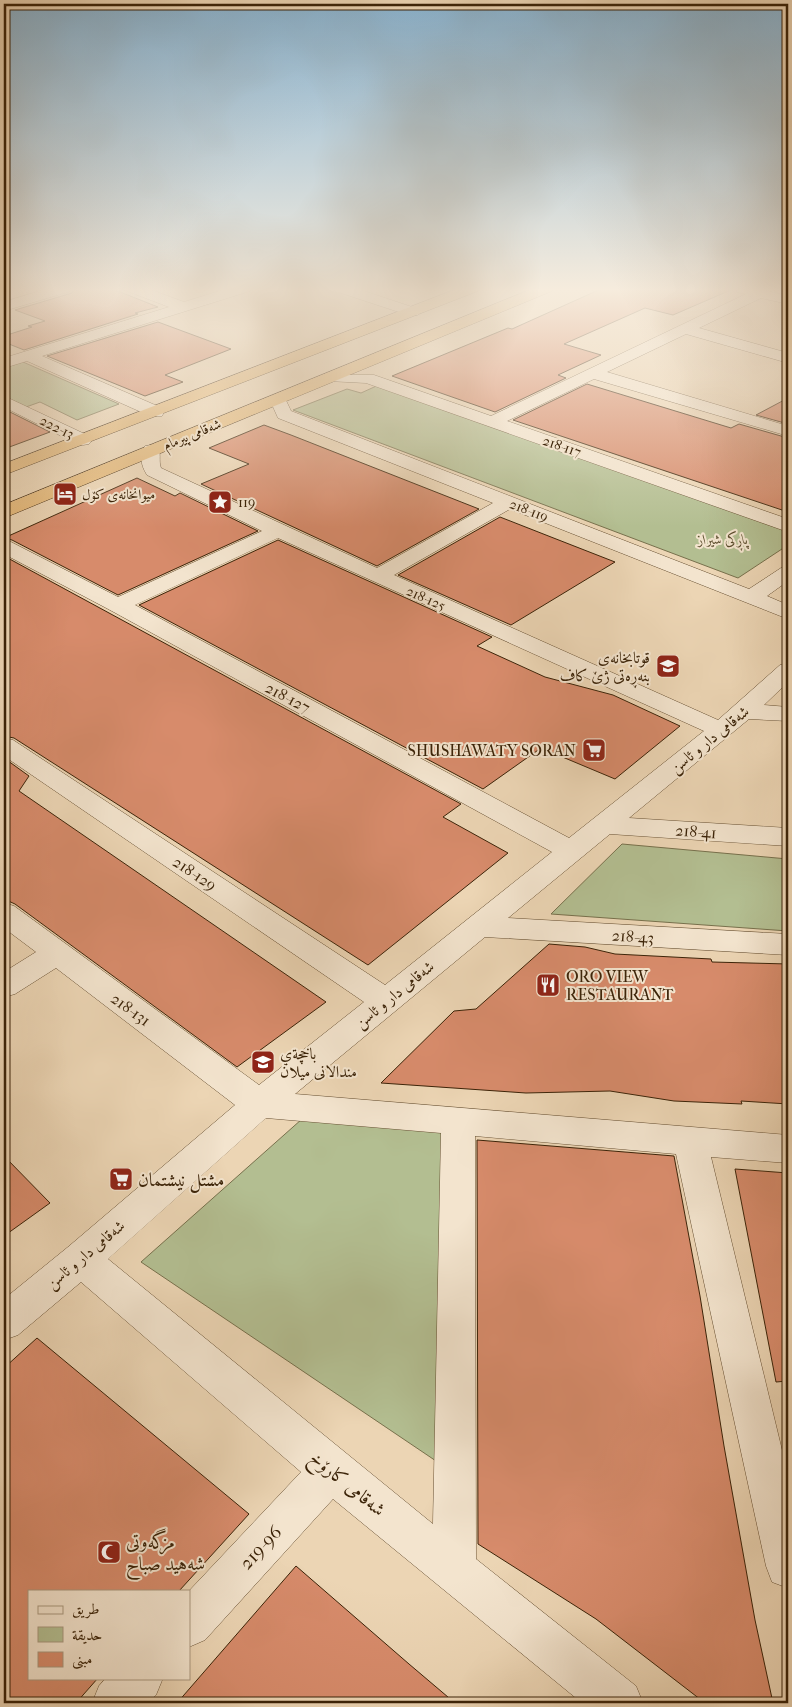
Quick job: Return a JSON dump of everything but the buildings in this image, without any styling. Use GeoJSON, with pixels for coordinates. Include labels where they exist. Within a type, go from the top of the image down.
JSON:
{"type":"FeatureCollection","features":[{"type":"Feature","properties":{"kind":"highway"},"geometry":{"type":"LineString","coordinates":[[4,470],[270,368]]}},
{"type":"Feature","properties":{"kind":"highway","name":"شەقامی پیرمام"},"geometry":{"type":"LineString","coordinates":[[4,512],[152,461],[281,407],[334,378],[358,368]]}},
{"type":"Feature","properties":{"kind":"street"},"geometry":{"type":"LineString","coordinates":[[56,368],[156,412]]}},
{"type":"Feature","properties":{"kind":"street"},"geometry":{"type":"LineString","coordinates":[[491,422],[605,368]]}},
{"type":"Feature","properties":{"kind":"street"},"geometry":{"type":"LineString","coordinates":[[594,373],[788,431]]}},
{"type":"Feature","properties":{"kind":"street","name":"218-117"},"geometry":{"type":"LineString","coordinates":[[334,378],[368,378],[788,526]]}},
{"type":"Feature","properties":{"kind":"street","name":"222-13"},"geometry":{"type":"LineString","coordinates":[[4,402],[83,440]]}},
{"type":"Feature","properties":{"kind":"street","name":"218-119"},"geometry":{"type":"LineString","coordinates":[[281,407],[509,502],[788,612]]}},
{"type":"Feature","properties":{"kind":"street","name":"218-125"},"geometry":{"type":"LineString","coordinates":[[152,461],[278,532],[378,576],[732,720]]}},
{"type":"Feature","properties":{"kind":"street"},"geometry":{"type":"LineString","coordinates":[[378,576],[509,502]]}},
{"type":"Feature","properties":{"kind":"street"},"geometry":{"type":"LineString","coordinates":[[118,605],[278,532]]}},
{"type":"Feature","properties":{"kind":"street","name":"218-127"},"geometry":{"type":"LineString","coordinates":[[4,546],[118,605],[571,850]]}},
{"type":"Feature","properties":{"kind":"street"},"geometry":{"type":"LineString","coordinates":[[751,597],[788,572]]}},
{"type":"Feature","properties":{"kind":"street","name":"شەقامی دار و ئاسن"},"geometry":{"type":"LineString","coordinates":[[4,1322],[259,1104],[732,720],[788,670]]}},
{"type":"Feature","properties":{"kind":"street"},"geometry":{"type":"LineString","coordinates":[[732,720],[788,714]]}},
{"type":"Feature","properties":{"kind":"street","name":"218-129"},"geometry":{"type":"LineString","coordinates":[[4,745],[386,1000]]}},
{"type":"Feature","properties":{"kind":"street","name":"218-41"},"geometry":{"type":"LineString","coordinates":[[603,825],[788,837]]}},
{"type":"Feature","properties":{"kind":"street","name":"218-131"},"geometry":{"type":"LineString","coordinates":[[4,913],[56,954],[259,1104]]}},
{"type":"Feature","properties":{"kind":"street","name":"218-43"},"geometry":{"type":"LineString","coordinates":[[478,926],[788,945]]}},
{"type":"Feature","properties":{"kind":"street"},"geometry":{"type":"LineString","coordinates":[[4,986],[56,954]]}},
{"type":"Feature","properties":{"kind":"street"},"geometry":{"type":"LineString","coordinates":[[259,1104],[788,1149]]}},
{"type":"Feature","properties":{"kind":"street"},"geometry":{"type":"LineString","coordinates":[[454,1570],[458,1121]]}},
{"type":"Feature","properties":{"kind":"street"},"geometry":{"type":"LineString","coordinates":[[690,1141],[788,1566]]}},
{"type":"Feature","properties":{"kind":"street","name":"شەقامی کارۆخ"},"geometry":{"type":"LineString","coordinates":[[81,1258],[331,1470],[618,1703]]}},
{"type":"Feature","properties":{"kind":"street","name":"219-96"},"geometry":{"type":"LineString","coordinates":[[190,1623],[331,1470]]}},
{"type":"Feature","properties":{"kind":"street"},"geometry":{"type":"LineString","coordinates":[[116,1703],[137,1680]]}},
{"type":"Feature","properties":{"kind":"green space"},"geometry":{"type":"Polygon","coordinates":[[[4,368],[36,368],[119,404],[77,420],[40,402],[26,407],[4,396],[4,368]]]}},
{"type":"Feature","properties":{"kind":"green space","name":"پاڕکی شیراز"},"geometry":{"type":"Polygon","coordinates":[[[383,383],[788,530],[788,545],[738,578],[293,410],[347,389],[361,393],[383,383]]]}},
{"type":"Feature","properties":{"kind":"green space"},"geometry":{"type":"Polygon","coordinates":[[[622,844],[788,859],[788,931],[551,914],[622,844]]]}},
{"type":"Feature","properties":{"kind":"green space"},"geometry":{"type":"Polygon","coordinates":[[[302,1119],[444,1120],[439,1463],[141,1262],[302,1119]]]}},
{"type":"Feature","properties":{"kind":"place","name":"میوانخانەی کۆل"},"geometry":{"type":"Point","coordinates":[65,494]}},
{"type":"Feature","properties":{"kind":"place","name":"119"},"geometry":{"type":"Point","coordinates":[220,502]}},
{"type":"Feature","properties":{"kind":"place","name":"قوتابخانەی بنەڕەتی ژێ کاف"},"geometry":{"type":"Point","coordinates":[668,666]}},
{"type":"Feature","properties":{"kind":"place","name":"SHUSHAWATY SORAN"},"geometry":{"type":"Point","coordinates":[594,750]}},
{"type":"Feature","properties":{"kind":"place","name":"ORO VIEW RESTAURANT"},"geometry":{"type":"Point","coordinates":[548,985]}},
{"type":"Feature","properties":{"kind":"place","name":"باخچةي مندالانى ميلان"},"geometry":{"type":"Point","coordinates":[263,1062]}},
{"type":"Feature","properties":{"kind":"place","name":"مشتل نيشتمان"},"geometry":{"type":"Point","coordinates":[121,1179]}},
{"type":"Feature","properties":{"kind":"place","name":"مزگه‌وتی شه‌هید صباح"},"geometry":{"type":"Point","coordinates":[109,1552]}}]}
